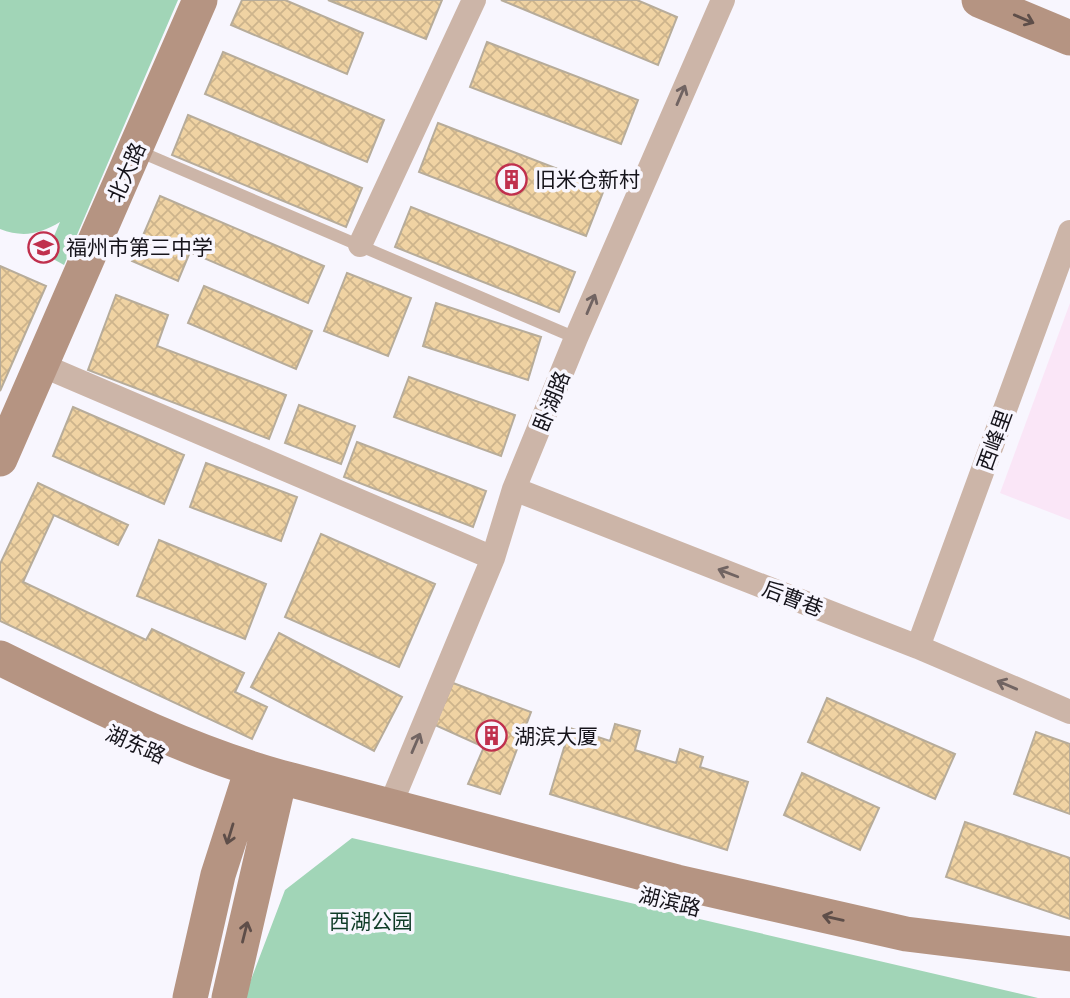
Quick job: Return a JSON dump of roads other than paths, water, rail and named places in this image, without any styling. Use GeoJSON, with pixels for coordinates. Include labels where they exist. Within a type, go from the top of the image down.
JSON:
{"type":"FeatureCollection","features":[{"type":"Feature","properties":{"kind":"main road","name":"北大路"},"geometry":{"type":"LineString","coordinates":[[0,458],[200,0]]}},
{"type":"Feature","properties":{"kind":"main road"},"geometry":{"type":"LineString","coordinates":[[979,0],[1070,38]]}},
{"type":"Feature","properties":{"kind":"main road","name":"湖东路"},"geometry":{"type":"LineString","coordinates":[[0,658],[263,783]]}},
{"type":"Feature","properties":{"kind":"main road","name":"湖东路"},"geometry":{"type":"LineString","coordinates":[[0,680],[138,746],[215,779],[263,783]]}},
{"type":"Feature","properties":{"kind":"main road"},"geometry":{"type":"LineString","coordinates":[[190,998],[218,875],[263,783]]}},
{"type":"Feature","properties":{"kind":"main road"},"geometry":{"type":"LineString","coordinates":[[229,998],[263,783]]}},
{"type":"Feature","properties":{"kind":"main road","name":"湖滨路"},"geometry":{"type":"LineString","coordinates":[[263,783],[390,806],[677,882],[906,934],[1070,954]]}},
{"type":"Feature","properties":{"kind":"main road","name":"湖滨路"},"geometry":{"type":"LineString","coordinates":[[263,783],[674,903],[844,945],[1070,975]]}},
{"type":"Feature","properties":{"kind":"street"},"geometry":{"type":"LineString","coordinates":[[360,245],[474,0]]}},
{"type":"Feature","properties":{"kind":"street","name":"卧湖路"},"geometry":{"type":"LineString","coordinates":[[390,806],[494,558],[514,489],[576,338],[723,0]]}},
{"type":"Feature","properties":{"kind":"street","name":"西峰里"},"geometry":{"type":"LineString","coordinates":[[918,648],[1070,232]]}},
{"type":"Feature","properties":{"kind":"street"},"geometry":{"type":"LineString","coordinates":[[39,364],[494,558]]}},
{"type":"Feature","properties":{"kind":"street","name":"后曹巷"},"geometry":{"type":"LineString","coordinates":[[514,489],[918,648],[1070,712]]}},
{"type":"Feature","properties":{"kind":"lane"},"geometry":{"type":"LineString","coordinates":[[136,150],[576,338]]}},
{"type":"Feature","properties":{"kind":"place","name":"旧米仓新村"},"geometry":{"type":"Point","coordinates":[512,179]}},
{"type":"Feature","properties":{"kind":"place","name":"福州市第三中学"},"geometry":{"type":"Point","coordinates":[43,247]}},
{"type":"Feature","properties":{"kind":"place","name":"湖滨大厦"},"geometry":{"type":"Point","coordinates":[491,736]}},
{"type":"Feature","properties":{"kind":"park label","name":"西湖公园"},"geometry":{"type":"Point","coordinates":[371,921]}}]}
